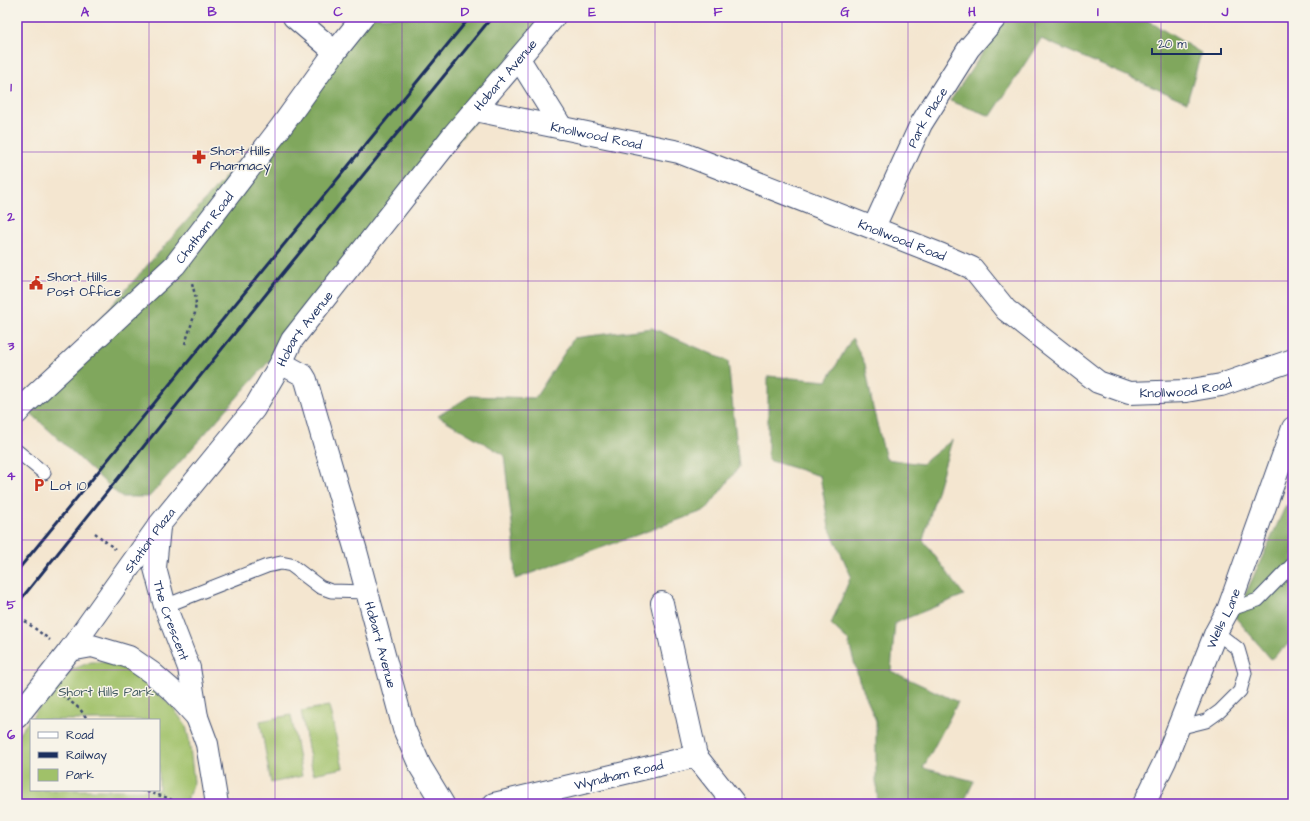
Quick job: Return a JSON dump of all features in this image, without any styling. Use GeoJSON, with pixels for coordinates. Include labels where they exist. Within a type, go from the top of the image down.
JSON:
{"type":"FeatureCollection","features":[{"type":"Feature","properties":{"kind":"street"},"geometry":{"type":"LineString","coordinates":[[294,17],[335,52]]}},
{"type":"Feature","properties":{"kind":"street","name":"Chatham Road"},"geometry":{"type":"LineString","coordinates":[[17,413],[175,265],[363,17]]}},
{"type":"Feature","properties":{"kind":"street","name":"Hobart Avenue"},"geometry":{"type":"LineString","coordinates":[[443,804],[420,766],[404,729],[367,592],[306,380],[303,375],[281,363],[292,340],[384,222],[475,110],[554,17]]}},
{"type":"Feature","properties":{"kind":"street","name":"Park Place"},"geometry":{"type":"LineString","coordinates":[[874,227],[921,124],[970,48],[996,17]]}},
{"type":"Feature","properties":{"kind":"street"},"geometry":{"type":"LineString","coordinates":[[519,59],[562,128]]}},
{"type":"Feature","properties":{"kind":"street","name":"Knollwood Road"},"geometry":{"type":"LineString","coordinates":[[475,110],[679,152],[874,227],[972,268],[1006,310],[1049,345],[1098,382],[1128,393],[1186,390],[1221,385],[1293,360]]}},
{"type":"Feature","properties":{"kind":"street","name":"Station Plaza"},"geometry":{"type":"LineString","coordinates":[[17,717],[61,647],[254,409],[281,363]]}},
{"type":"Feature","properties":{"kind":"street","name":"Wells Lane"},"geometry":{"type":"LineString","coordinates":[[1144,804],[1165,761],[1216,632],[1228,610],[1293,428]]}},
{"type":"Feature","properties":{"kind":"street","name":"The Crescent"},"geometry":{"type":"LineString","coordinates":[[160,524],[155,568],[165,606],[189,668],[197,717],[207,744],[217,804]]}},
{"type":"Feature","properties":{"kind":"street"},"geometry":{"type":"LineString","coordinates":[[662,603],[696,756],[734,804]]}},
{"type":"Feature","properties":{"kind":"street","name":"The Crescent"},"geometry":{"type":"LineString","coordinates":[[61,647],[92,646],[129,657],[175,692],[197,717]]}},
{"type":"Feature","properties":{"kind":"street","name":"Wyndham Road"},"geometry":{"type":"LineString","coordinates":[[494,804],[696,756]]}},
{"type":"Feature","properties":{"kind":"lane"},"geometry":{"type":"LineString","coordinates":[[17,451],[44,473]]}},
{"type":"Feature","properties":{"kind":"lane"},"geometry":{"type":"LineString","coordinates":[[165,606],[267,566],[281,563],[291,565],[320,587],[325,589],[344,592],[367,592]]}},
{"type":"Feature","properties":{"kind":"lane"},"geometry":{"type":"LineString","coordinates":[[1228,610],[1258,600],[1293,564]]}},
{"type":"Feature","properties":{"kind":"lane"},"geometry":{"type":"LineString","coordinates":[[1178,728],[1206,721],[1220,711],[1240,691],[1245,672],[1238,649],[1216,632]]}},
{"type":"Feature","properties":{"kind":"path"},"geometry":{"type":"LineString","coordinates":[[175,265],[192,283],[196,299],[195,313],[185,344]]}},
{"type":"Feature","properties":{"kind":"path"},"geometry":{"type":"LineString","coordinates":[[95,533],[110,545]]}},
{"type":"Feature","properties":{"kind":"path"},"geometry":{"type":"LineString","coordinates":[[25,621],[61,647]]}},
{"type":"Feature","properties":{"kind":"path"},"geometry":{"type":"LineString","coordinates":[[60,693],[80,709],[87,719]]}},
{"type":"Feature","properties":{"kind":"path"},"geometry":{"type":"LineString","coordinates":[[144,791],[168,798],[179,804]]}},
{"type":"Feature","properties":{"kind":"green space"},"geometry":{"type":"Polygon","coordinates":[[[356,17],[564,17],[295,332],[149,497],[121,497],[23,406],[274,122],[356,17]]]}},
{"type":"Feature","properties":{"kind":"green space"},"geometry":{"type":"Polygon","coordinates":[[[1007,17],[1142,17],[1201,53],[1187,102],[1041,39],[991,116],[950,101],[1007,17]]]}},
{"type":"Feature","properties":{"kind":"green space"},"geometry":{"type":"Polygon","coordinates":[[[652,328],[728,361],[739,467],[706,510],[515,579],[514,541],[504,455],[438,416],[470,396],[535,398],[574,338],[652,328]]]}},
{"type":"Feature","properties":{"kind":"green space"},"geometry":{"type":"Polygon","coordinates":[[[852,338],[865,364],[873,408],[886,459],[922,464],[952,440],[923,540],[964,595],[895,623],[891,671],[958,702],[923,768],[974,781],[963,804],[878,804],[876,780],[876,721],[859,680],[848,640],[831,624],[851,576],[829,527],[820,476],[768,460],[768,376],[827,381],[852,338]]]}},
{"type":"Feature","properties":{"kind":"green space"},"geometry":{"type":"Polygon","coordinates":[[[1286,505],[1293,518],[1293,640],[1271,659],[1235,617],[1286,505]]]}},
{"type":"Feature","properties":{"kind":"green space","name":"Short Hills Park"},"geometry":{"type":"Polygon","coordinates":[[[91,662],[115,662],[157,692],[174,709],[186,726],[194,782],[185,804],[17,804],[17,736],[30,719],[30,791],[160,791],[160,719],[30,719],[68,671],[91,662]]]}},
{"type":"Feature","properties":{"kind":"green space"},"geometry":{"type":"Polygon","coordinates":[[[329,706],[343,768],[313,774],[301,711],[329,706]]]}},
{"type":"Feature","properties":{"kind":"green space"},"geometry":{"type":"Polygon","coordinates":[[[291,715],[302,776],[271,783],[260,721],[291,715]]]}},
{"type":"Feature","properties":{"kind":"railway"},"geometry":{"type":"LineString","coordinates":[[17,571],[470,17]]}},
{"type":"Feature","properties":{"kind":"railway"},"geometry":{"type":"LineString","coordinates":[[17,604],[275,283],[492,17]]}},
{"type":"Feature","properties":{"kind":"place","name":"Short Hills Pharmacy"},"geometry":{"type":"Point","coordinates":[199,157]}},
{"type":"Feature","properties":{"kind":"place","name":"Short Hills Post Office"},"geometry":{"type":"Point","coordinates":[36,283]}},
{"type":"Feature","properties":{"kind":"place","name":"Lot 10"},"geometry":{"type":"Point","coordinates":[39,485]}}]}
